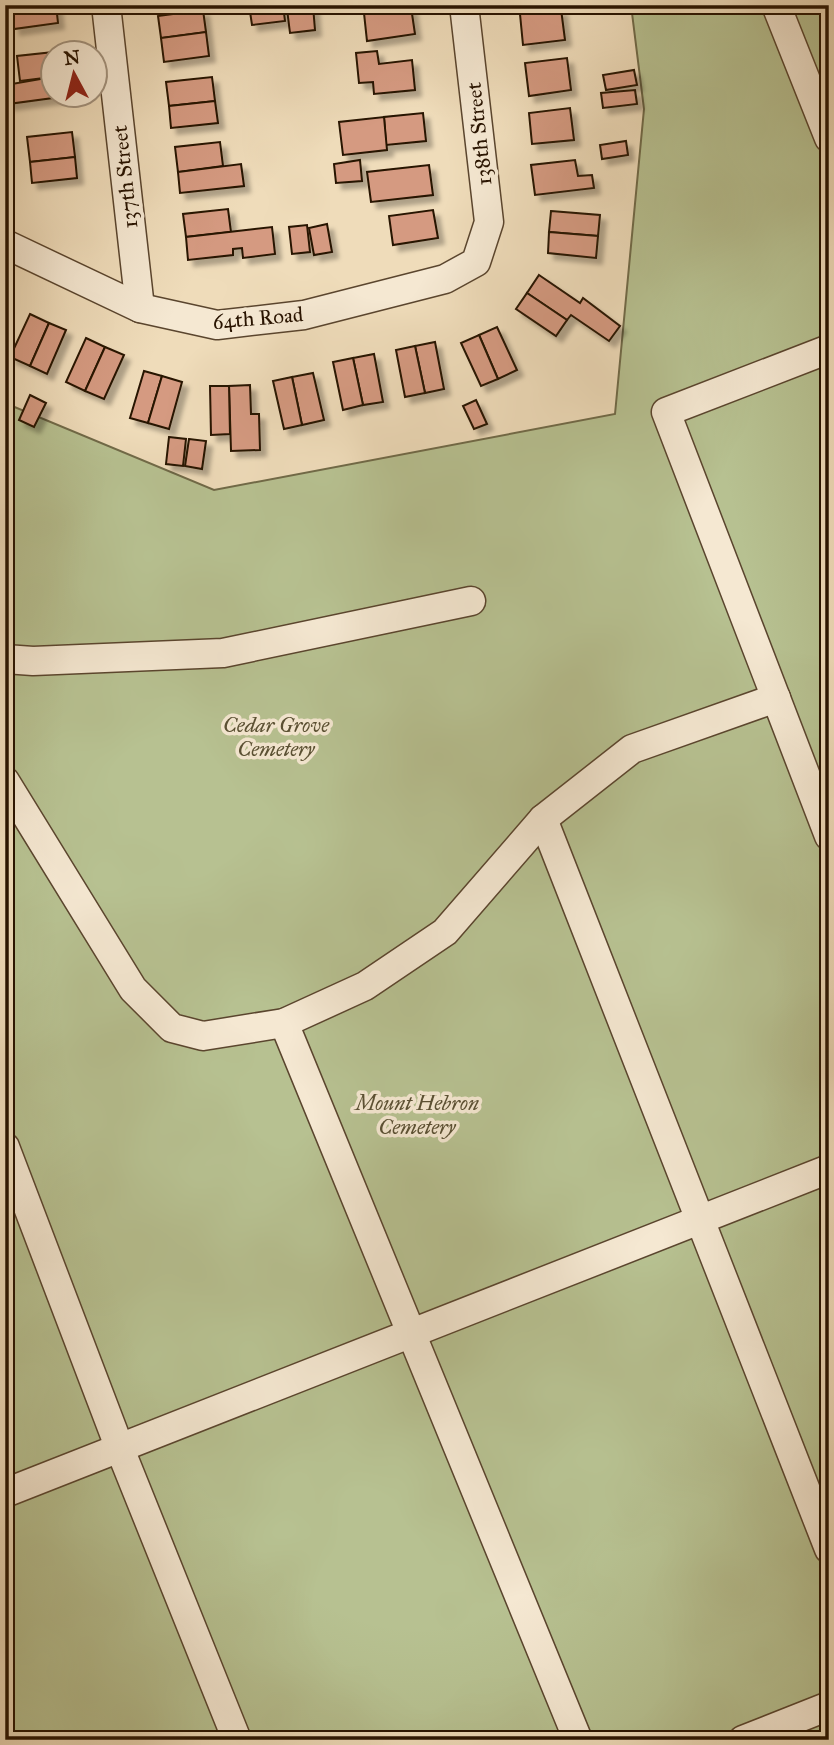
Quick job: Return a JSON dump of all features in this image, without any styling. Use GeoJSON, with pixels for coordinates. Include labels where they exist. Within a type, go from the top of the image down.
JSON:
{"type":"FeatureCollection","features":[{"type":"Feature","properties":{"kind":"street","name":"137th Street"},"geometry":{"type":"LineString","coordinates":[[106,5],[140,308]]}},
{"type":"Feature","properties":{"kind":"street","name":"138th Street"},"geometry":{"type":"LineString","coordinates":[[464,5],[489,222],[476,262]]}},
{"type":"Feature","properties":{"kind":"street"},"geometry":{"type":"LineString","coordinates":[[776,5],[829,138]]}},
{"type":"Feature","properties":{"kind":"street","name":"64th Road"},"geometry":{"type":"LineString","coordinates":[[5,244],[140,308],[217,325],[304,315],[445,279],[476,262]]}},
{"type":"Feature","properties":{"kind":"street"},"geometry":{"type":"LineString","coordinates":[[829,349],[666,412],[829,836]]}},
{"type":"Feature","properties":{"kind":"street"},"geometry":{"type":"LineString","coordinates":[[5,659],[33,662],[223,653],[471,601]]}},
{"type":"Feature","properties":{"kind":"street"},"geometry":{"type":"LineString","coordinates":[[5,781],[133,989],[172,1028],[203,1036],[284,1023],[365,986],[444,932],[543,819],[632,749],[776,698]]}},
{"type":"Feature","properties":{"kind":"street"},"geometry":{"type":"LineString","coordinates":[[543,819],[702,1219],[829,1549]]}},
{"type":"Feature","properties":{"kind":"street"},"geometry":{"type":"LineString","coordinates":[[284,1023],[578,1740]]}},
{"type":"Feature","properties":{"kind":"street"},"geometry":{"type":"LineString","coordinates":[[5,1147],[120,1449],[237,1740]]}},
{"type":"Feature","properties":{"kind":"street"},"geometry":{"type":"LineString","coordinates":[[5,1493],[829,1169]]}},
{"type":"Feature","properties":{"kind":"street"},"geometry":{"type":"LineString","coordinates":[[743,1740],[829,1706]]}},
{"type":"Feature","properties":{"kind":"green space","name":"Mount Hebron Cemetery"},"geometry":{"type":"Polygon","coordinates":[[[631,5],[829,5],[829,1740],[5,1740],[5,403],[214,490],[615,414],[644,109],[631,5]]]}},
{"type":"Feature","properties":{"kind":"building"},"geometry":{"type":"Polygon","coordinates":[[[56,5],[58,23],[14,29],[11,7],[56,5]]]}},
{"type":"Feature","properties":{"kind":"building"},"geometry":{"type":"Polygon","coordinates":[[[249,5],[283,5],[285,21],[252,25],[249,5]]]}},
{"type":"Feature","properties":{"kind":"building"},"geometry":{"type":"Polygon","coordinates":[[[313,6],[315,30],[290,33],[287,9],[313,6]]]}},
{"type":"Feature","properties":{"kind":"building"},"geometry":{"type":"Polygon","coordinates":[[[411,7],[415,34],[367,41],[364,13],[411,7]]]}},
{"type":"Feature","properties":{"kind":"building"},"geometry":{"type":"Polygon","coordinates":[[[561,9],[565,40],[523,45],[520,14],[561,9]]]}},
{"type":"Feature","properties":{"kind":"building"},"geometry":{"type":"Polygon","coordinates":[[[203,10],[206,32],[161,38],[158,16],[203,10]]]}},
{"type":"Feature","properties":{"kind":"building"},"geometry":{"type":"Polygon","coordinates":[[[206,32],[209,56],[164,62],[161,38],[206,32]]]}},
{"type":"Feature","properties":{"kind":"building"},"geometry":{"type":"Polygon","coordinates":[[[377,51],[379,64],[412,60],[415,90],[374,94],[373,82],[359,83],[356,53],[377,51]]]}},
{"type":"Feature","properties":{"kind":"building"},"geometry":{"type":"Polygon","coordinates":[[[38,54],[38,79],[20,81],[17,56],[38,54]]]}},
{"type":"Feature","properties":{"kind":"building"},"geometry":{"type":"Polygon","coordinates":[[[567,58],[571,90],[529,96],[525,63],[567,58]]]}},
{"type":"Feature","properties":{"kind":"building"},"geometry":{"type":"Polygon","coordinates":[[[634,70],[637,85],[606,90],[603,75],[634,70]]]}},
{"type":"Feature","properties":{"kind":"building"},"geometry":{"type":"Polygon","coordinates":[[[212,77],[215,101],[169,106],[166,82],[212,77]]]}},
{"type":"Feature","properties":{"kind":"building"},"geometry":{"type":"Polygon","coordinates":[[[38,79],[38,100],[8,104],[6,85],[38,79]]]}},
{"type":"Feature","properties":{"kind":"building"},"geometry":{"type":"Polygon","coordinates":[[[635,90],[637,104],[603,108],[601,93],[635,90]]]}},
{"type":"Feature","properties":{"kind":"building"},"geometry":{"type":"Polygon","coordinates":[[[215,101],[218,123],[171,128],[169,106],[215,101]]]}},
{"type":"Feature","properties":{"kind":"building"},"geometry":{"type":"Polygon","coordinates":[[[570,108],[574,140],[532,144],[529,113],[570,108]]]}},
{"type":"Feature","properties":{"kind":"building"},"geometry":{"type":"Polygon","coordinates":[[[423,113],[426,141],[386,145],[384,117],[423,113]]]}},
{"type":"Feature","properties":{"kind":"building"},"geometry":{"type":"Polygon","coordinates":[[[384,117],[387,150],[343,155],[339,122],[384,117]]]}},
{"type":"Feature","properties":{"kind":"building"},"geometry":{"type":"Polygon","coordinates":[[[72,132],[75,157],[30,162],[27,137],[72,132]]]}},
{"type":"Feature","properties":{"kind":"building"},"geometry":{"type":"Polygon","coordinates":[[[626,141],[628,155],[602,159],[600,145],[626,141]]]}},
{"type":"Feature","properties":{"kind":"building"},"geometry":{"type":"Polygon","coordinates":[[[220,142],[223,166],[178,172],[175,147],[220,142]]]}},
{"type":"Feature","properties":{"kind":"building"},"geometry":{"type":"Polygon","coordinates":[[[75,157],[77,178],[32,183],[30,162],[75,157]]]}},
{"type":"Feature","properties":{"kind":"building"},"geometry":{"type":"Polygon","coordinates":[[[360,160],[362,181],[336,183],[334,164],[360,160]]]}},
{"type":"Feature","properties":{"kind":"building"},"geometry":{"type":"Polygon","coordinates":[[[575,160],[578,176],[592,175],[594,188],[535,195],[531,165],[575,160]]]}},
{"type":"Feature","properties":{"kind":"building"},"geometry":{"type":"Polygon","coordinates":[[[241,164],[244,186],[180,193],[178,172],[241,164]]]}},
{"type":"Feature","properties":{"kind":"building"},"geometry":{"type":"Polygon","coordinates":[[[429,165],[433,195],[371,202],[367,172],[429,165]]]}},
{"type":"Feature","properties":{"kind":"building"},"geometry":{"type":"Polygon","coordinates":[[[228,209],[231,232],[186,237],[183,214],[228,209]]]}},
{"type":"Feature","properties":{"kind":"building"},"geometry":{"type":"Polygon","coordinates":[[[433,210],[438,238],[393,245],[389,216],[433,210]]]}},
{"type":"Feature","properties":{"kind":"building"},"geometry":{"type":"Polygon","coordinates":[[[551,211],[600,215],[598,236],[549,232],[551,211]]]}},
{"type":"Feature","properties":{"kind":"building"},"geometry":{"type":"Polygon","coordinates":[[[327,224],[332,252],[314,255],[309,228],[327,224]]]}},
{"type":"Feature","properties":{"kind":"building"},"geometry":{"type":"Polygon","coordinates":[[[307,225],[310,252],[292,254],[289,227],[307,225]]]}},
{"type":"Feature","properties":{"kind":"building"},"geometry":{"type":"Polygon","coordinates":[[[272,227],[275,254],[243,258],[242,248],[233,249],[233,255],[188,260],[186,237],[272,227]]]}},
{"type":"Feature","properties":{"kind":"building"},"geometry":{"type":"Polygon","coordinates":[[[549,232],[598,236],[596,258],[548,253],[549,232]]]}},
{"type":"Feature","properties":{"kind":"building"},"geometry":{"type":"Polygon","coordinates":[[[539,275],[580,303],[583,298],[620,326],[609,341],[571,315],[567,320],[527,293],[539,275]]]}},
{"type":"Feature","properties":{"kind":"building"},"geometry":{"type":"Polygon","coordinates":[[[527,293],[567,320],[556,336],[516,309],[527,293]]]}},
{"type":"Feature","properties":{"kind":"building"},"geometry":{"type":"Polygon","coordinates":[[[30,314],[49,323],[30,366],[10,357],[30,314]]]}},
{"type":"Feature","properties":{"kind":"building"},"geometry":{"type":"Polygon","coordinates":[[[49,323],[66,330],[47,374],[30,366],[49,323]]]}},
{"type":"Feature","properties":{"kind":"building"},"geometry":{"type":"Polygon","coordinates":[[[497,327],[517,370],[498,379],[479,335],[497,327]]]}},
{"type":"Feature","properties":{"kind":"building"},"geometry":{"type":"Polygon","coordinates":[[[479,335],[498,379],[481,386],[461,343],[479,335]]]}},
{"type":"Feature","properties":{"kind":"building"},"geometry":{"type":"Polygon","coordinates":[[[86,338],[105,347],[85,391],[66,382],[86,338]]]}},
{"type":"Feature","properties":{"kind":"building"},"geometry":{"type":"Polygon","coordinates":[[[435,342],[444,389],[425,393],[415,346],[435,342]]]}},
{"type":"Feature","properties":{"kind":"building"},"geometry":{"type":"Polygon","coordinates":[[[415,346],[425,393],[405,397],[396,350],[415,346]]]}},
{"type":"Feature","properties":{"kind":"building"},"geometry":{"type":"Polygon","coordinates":[[[105,347],[124,355],[104,399],[85,391],[105,347]]]}},
{"type":"Feature","properties":{"kind":"building"},"geometry":{"type":"Polygon","coordinates":[[[374,354],[383,402],[363,405],[353,358],[374,354]]]}},
{"type":"Feature","properties":{"kind":"building"},"geometry":{"type":"Polygon","coordinates":[[[353,358],[363,405],[343,410],[333,362],[353,358]]]}},
{"type":"Feature","properties":{"kind":"building"},"geometry":{"type":"Polygon","coordinates":[[[144,371],[162,376],[148,423],[130,418],[144,371]]]}},
{"type":"Feature","properties":{"kind":"building"},"geometry":{"type":"Polygon","coordinates":[[[313,373],[324,420],[302,425],[292,377],[313,373]]]}},
{"type":"Feature","properties":{"kind":"building"},"geometry":{"type":"Polygon","coordinates":[[[162,376],[182,382],[169,429],[148,423],[162,376]]]}},
{"type":"Feature","properties":{"kind":"building"},"geometry":{"type":"Polygon","coordinates":[[[292,377],[302,425],[284,429],[273,381],[292,377]]]}},
{"type":"Feature","properties":{"kind":"building"},"geometry":{"type":"Polygon","coordinates":[[[250,385],[251,414],[259,414],[260,450],[231,451],[229,386],[250,385]]]}},
{"type":"Feature","properties":{"kind":"building"},"geometry":{"type":"Polygon","coordinates":[[[210,386],[229,386],[230,434],[211,435],[210,386]]]}},
{"type":"Feature","properties":{"kind":"building"},"geometry":{"type":"Polygon","coordinates":[[[30,395],[46,403],[34,427],[19,420],[30,395]]]}},
{"type":"Feature","properties":{"kind":"building"},"geometry":{"type":"Polygon","coordinates":[[[476,400],[487,424],[474,429],[463,406],[476,400]]]}},
{"type":"Feature","properties":{"kind":"building"},"geometry":{"type":"Polygon","coordinates":[[[169,437],[186,439],[183,466],[166,464],[169,437]]]}},
{"type":"Feature","properties":{"kind":"building"},"geometry":{"type":"Polygon","coordinates":[[[189,439],[206,441],[202,469],[185,466],[189,439]]]}},
{"type":"Feature","properties":{"kind":"park label","name":"Cedar Grove Cemetery"},"geometry":{"type":"Point","coordinates":[276,737]}}]}
